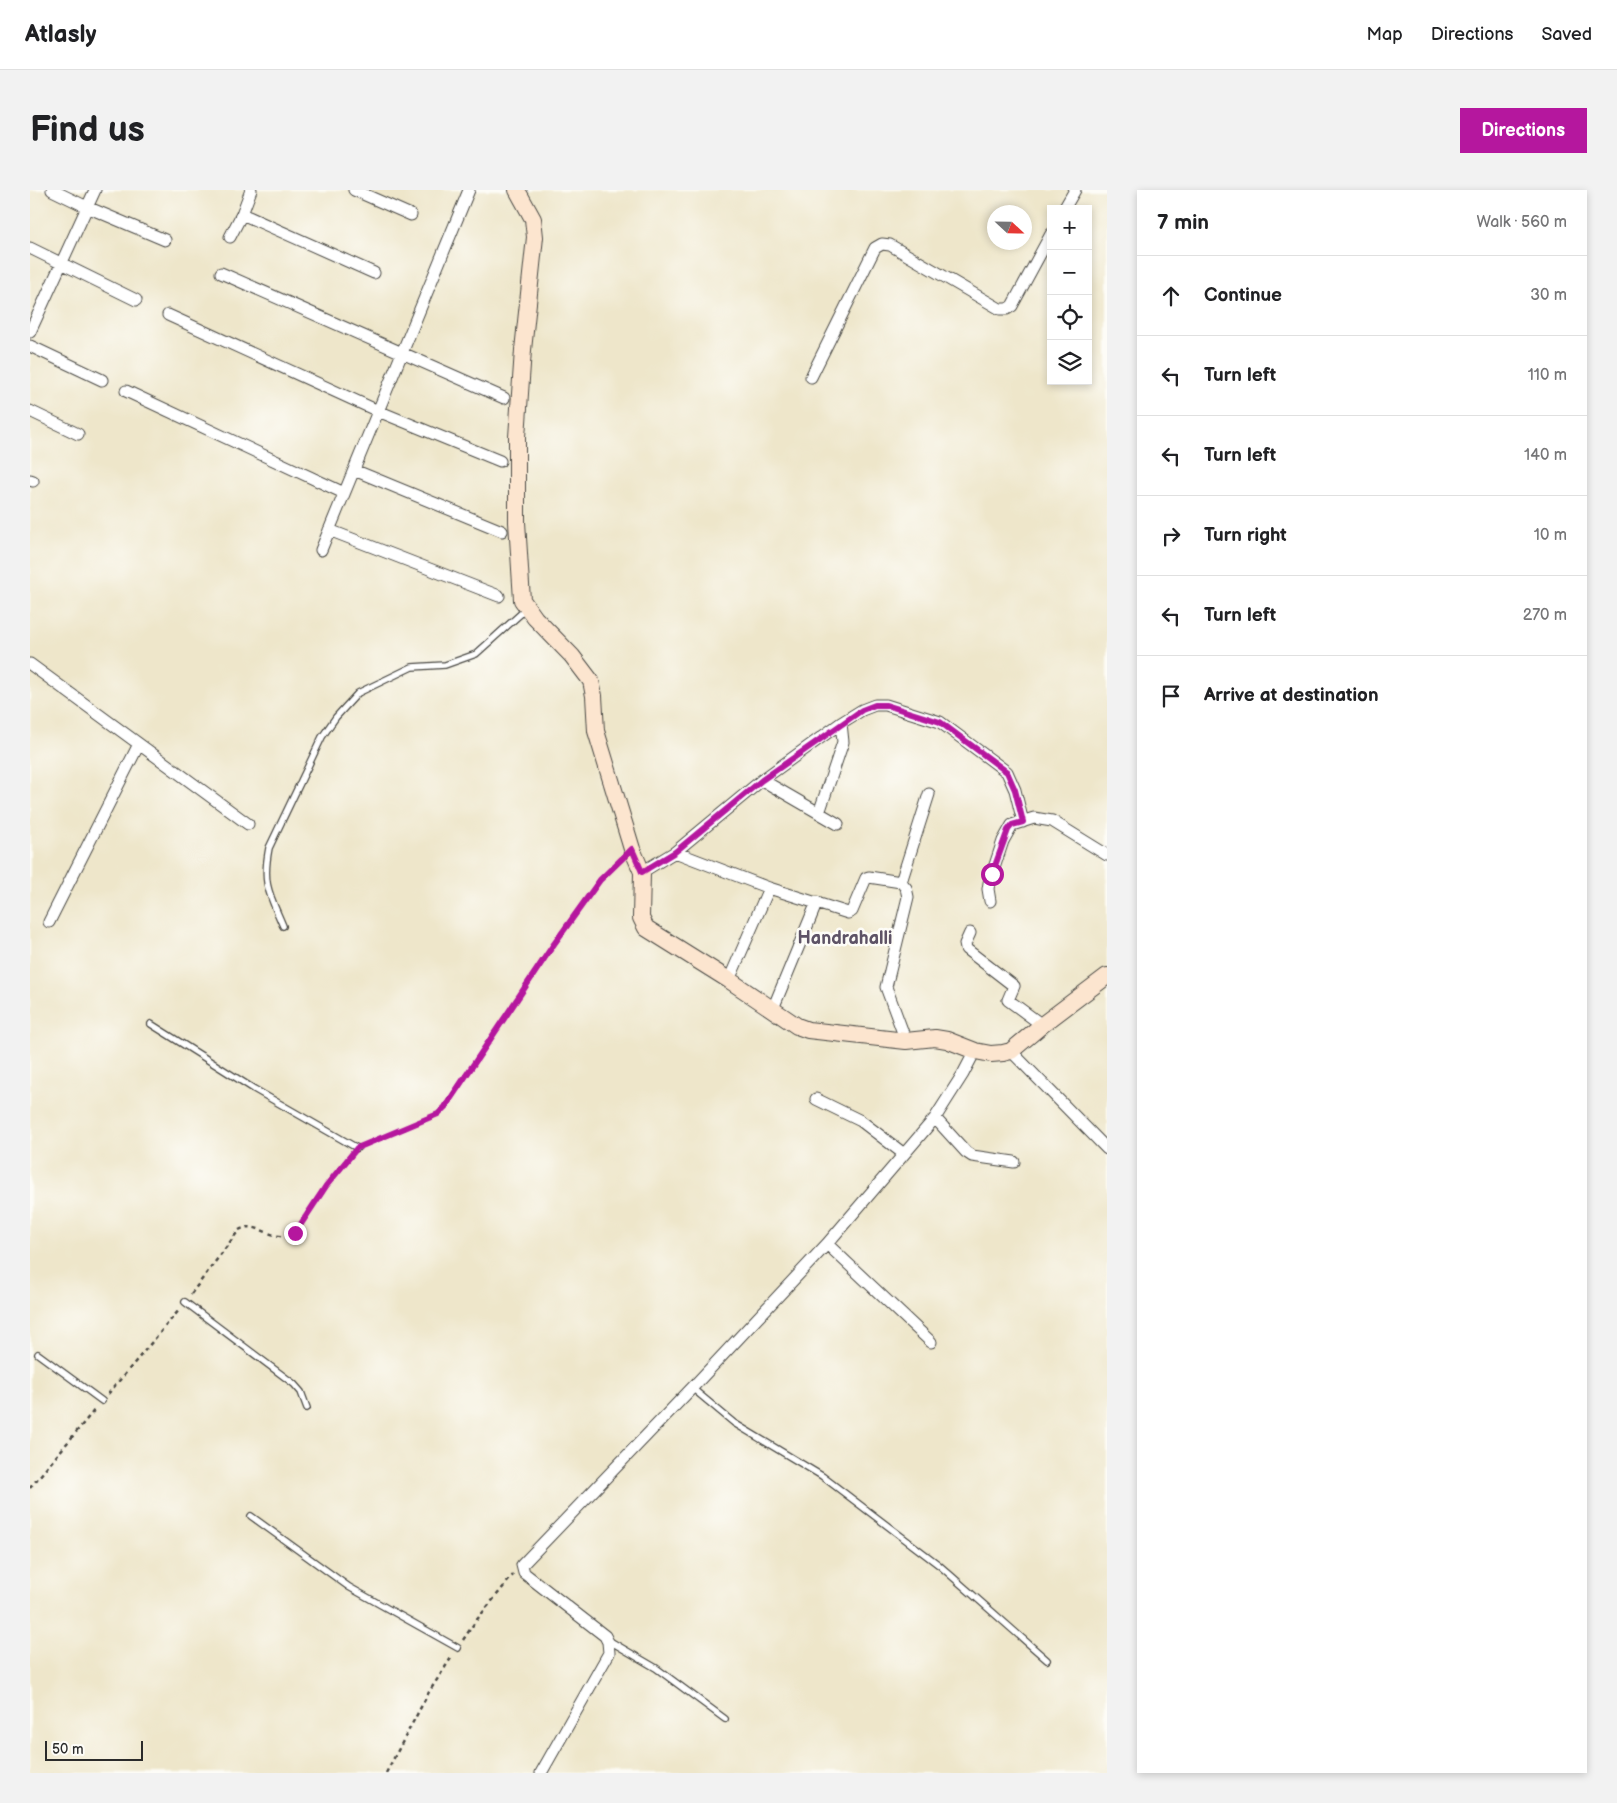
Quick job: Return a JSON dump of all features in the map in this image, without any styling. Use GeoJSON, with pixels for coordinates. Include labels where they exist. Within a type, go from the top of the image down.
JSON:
{"type":"FeatureCollection","features":[{"type":"Feature","properties":{"kind":"street"},"geometry":{"type":"LineString","coordinates":[[52,190],[87,208],[165,240]]}},
{"type":"Feature","properties":{"kind":"street"},"geometry":{"type":"LineString","coordinates":[[30,332],[95,190]]}},
{"type":"Feature","properties":{"kind":"street"},"geometry":{"type":"LineString","coordinates":[[230,237],[242,214],[251,190]]}},
{"type":"Feature","properties":{"kind":"street"},"geometry":{"type":"LineString","coordinates":[[354,190],[411,215]]}},
{"type":"Feature","properties":{"kind":"street"},"geometry":{"type":"LineString","coordinates":[[321,550],[469,190]]}},
{"type":"Feature","properties":{"kind":"street"},"geometry":{"type":"LineString","coordinates":[[517,190],[533,219],[535,237],[516,437],[517,522],[522,600],[526,608],[572,656],[591,682],[594,696],[596,732],[632,849],[642,872],[641,918],[646,928],[729,980],[797,1026],[808,1030],[906,1041],[935,1038],[948,1040],[975,1051],[991,1054],[1011,1052],[1042,1025],[1107,976]]}},
{"type":"Feature","properties":{"kind":"street"},"geometry":{"type":"LineString","coordinates":[[1065,205],[1069,192]]}},
{"type":"Feature","properties":{"kind":"street"},"geometry":{"type":"LineString","coordinates":[[242,214],[374,274]]}},
{"type":"Feature","properties":{"kind":"street"},"geometry":{"type":"LineString","coordinates":[[811,377],[875,248],[882,244],[890,245],[1000,309],[1006,310],[1012,306],[1047,241]]}},
{"type":"Feature","properties":{"kind":"street"},"geometry":{"type":"LineString","coordinates":[[30,248],[136,300]]}},
{"type":"Feature","properties":{"kind":"street"},"geometry":{"type":"LineString","coordinates":[[221,273],[504,398]]}},
{"type":"Feature","properties":{"kind":"street"},"geometry":{"type":"LineString","coordinates":[[168,315],[378,411],[500,461]]}},
{"type":"Feature","properties":{"kind":"street"},"geometry":{"type":"LineString","coordinates":[[30,346],[102,380]]}},
{"type":"Feature","properties":{"kind":"street"},"geometry":{"type":"LineString","coordinates":[[126,391],[344,493]]}},
{"type":"Feature","properties":{"kind":"street"},"geometry":{"type":"LineString","coordinates":[[30,411],[78,434]]}},
{"type":"Feature","properties":{"kind":"street"},"geometry":{"type":"LineString","coordinates":[[354,470],[502,531]]}},
{"type":"Feature","properties":{"kind":"street"},"geometry":{"type":"LineString","coordinates":[[329,530],[499,596]]}},
{"type":"Feature","properties":{"kind":"street"},"geometry":{"type":"LineString","coordinates":[[30,664],[248,824]]}},
{"type":"Feature","properties":{"kind":"street"},"geometry":{"type":"LineString","coordinates":[[642,872],[675,852],[762,780],[841,723],[862,710],[875,705],[886,705],[940,722],[1007,772],[1015,790],[1023,822]]}},
{"type":"Feature","properties":{"kind":"street"},"geometry":{"type":"LineString","coordinates":[[819,813],[843,742],[841,723]]}},
{"type":"Feature","properties":{"kind":"street"},"geometry":{"type":"LineString","coordinates":[[49,922],[139,744]]}},
{"type":"Feature","properties":{"kind":"street"},"geometry":{"type":"LineString","coordinates":[[762,780],[838,824]]}},
{"type":"Feature","properties":{"kind":"street"},"geometry":{"type":"LineString","coordinates":[[901,882],[929,794]]}},
{"type":"Feature","properties":{"kind":"street"},"geometry":{"type":"LineString","coordinates":[[990,901],[989,883],[1003,841],[1012,825],[1034,818],[1052,821],[1107,855]]}},
{"type":"Feature","properties":{"kind":"street"},"geometry":{"type":"LineString","coordinates":[[675,852],[769,888],[850,912],[866,878],[901,882],[906,888],[908,898],[886,987],[906,1041]]}},
{"type":"Feature","properties":{"kind":"street"},"geometry":{"type":"LineString","coordinates":[[729,980],[769,888]]}},
{"type":"Feature","properties":{"kind":"street"},"geometry":{"type":"LineString","coordinates":[[772,1010],[817,902]]}},
{"type":"Feature","properties":{"kind":"street"},"geometry":{"type":"LineString","coordinates":[[970,933],[964,946],[966,949],[1014,986],[1014,990],[1008,1000],[1042,1025]]}},
{"type":"Feature","properties":{"kind":"street"},"geometry":{"type":"LineString","coordinates":[[541,1773],[609,1653],[609,1647],[605,1636],[524,1573],[522,1565],[827,1244],[935,1118],[975,1051]]}},
{"type":"Feature","properties":{"kind":"street"},"geometry":{"type":"LineString","coordinates":[[1011,1052],[1107,1149]]}},
{"type":"Feature","properties":{"kind":"street"},"geometry":{"type":"LineString","coordinates":[[816,1099],[861,1121],[904,1154]]}},
{"type":"Feature","properties":{"kind":"street"},"geometry":{"type":"LineString","coordinates":[[935,1118],[966,1152],[972,1156],[1014,1162]]}},
{"type":"Feature","properties":{"kind":"street"},"geometry":{"type":"LineString","coordinates":[[827,1244],[931,1342]]}},
{"type":"Feature","properties":{"kind":"lane"},"geometry":{"type":"LineString","coordinates":[[283,926],[266,887],[265,868],[269,848],[322,737],[336,717],[358,693],[412,667],[445,665],[476,654],[526,608]]}},
{"type":"Feature","properties":{"kind":"lane"},"geometry":{"type":"LineString","coordinates":[[151,1024],[254,1089],[357,1148]]}},
{"type":"Feature","properties":{"kind":"lane"},"geometry":{"type":"LineString","coordinates":[[185,1302],[294,1384],[307,1408]]}},
{"type":"Feature","properties":{"kind":"lane"},"geometry":{"type":"LineString","coordinates":[[38,1354],[102,1401]]}},
{"type":"Feature","properties":{"kind":"lane"},"geometry":{"type":"LineString","coordinates":[[692,1388],[734,1423],[822,1476],[932,1559],[1047,1660]]}},
{"type":"Feature","properties":{"kind":"lane"},"geometry":{"type":"LineString","coordinates":[[251,1516],[349,1587],[458,1648]]}},
{"type":"Feature","properties":{"kind":"lane"},"geometry":{"type":"LineString","coordinates":[[606,1639],[656,1668],[725,1719]]}},
{"type":"Feature","properties":{"kind":"path"},"geometry":{"type":"LineString","coordinates":[[30,1488],[185,1302],[239,1230],[245,1226],[250,1226],[277,1237],[288,1237],[295,1233],[326,1186],[357,1148],[438,1114],[445,1107],[554,944],[600,880],[632,849]]}},
{"type":"Feature","properties":{"kind":"path"},"geometry":{"type":"LineString","coordinates":[[386,1773],[429,1692],[475,1622],[522,1565]]}},
{"type":"Feature","properties":{"kind":"district","name":"Handrahalli"},"geometry":{"type":"Point","coordinates":[845,938]}},
{"type":"Feature","properties":{"kind":"route"},"geometry":{"type":"LineString","coordinates":[[295,1233],[326,1186],[357,1148],[438,1114],[445,1107],[554,944],[600,880],[632,849],[642,872],[675,852],[762,780],[862,710],[875,705],[886,705],[940,722],[1007,772],[1015,790],[1023,822],[1012,825],[1008,830],[992,874]]}}]}
